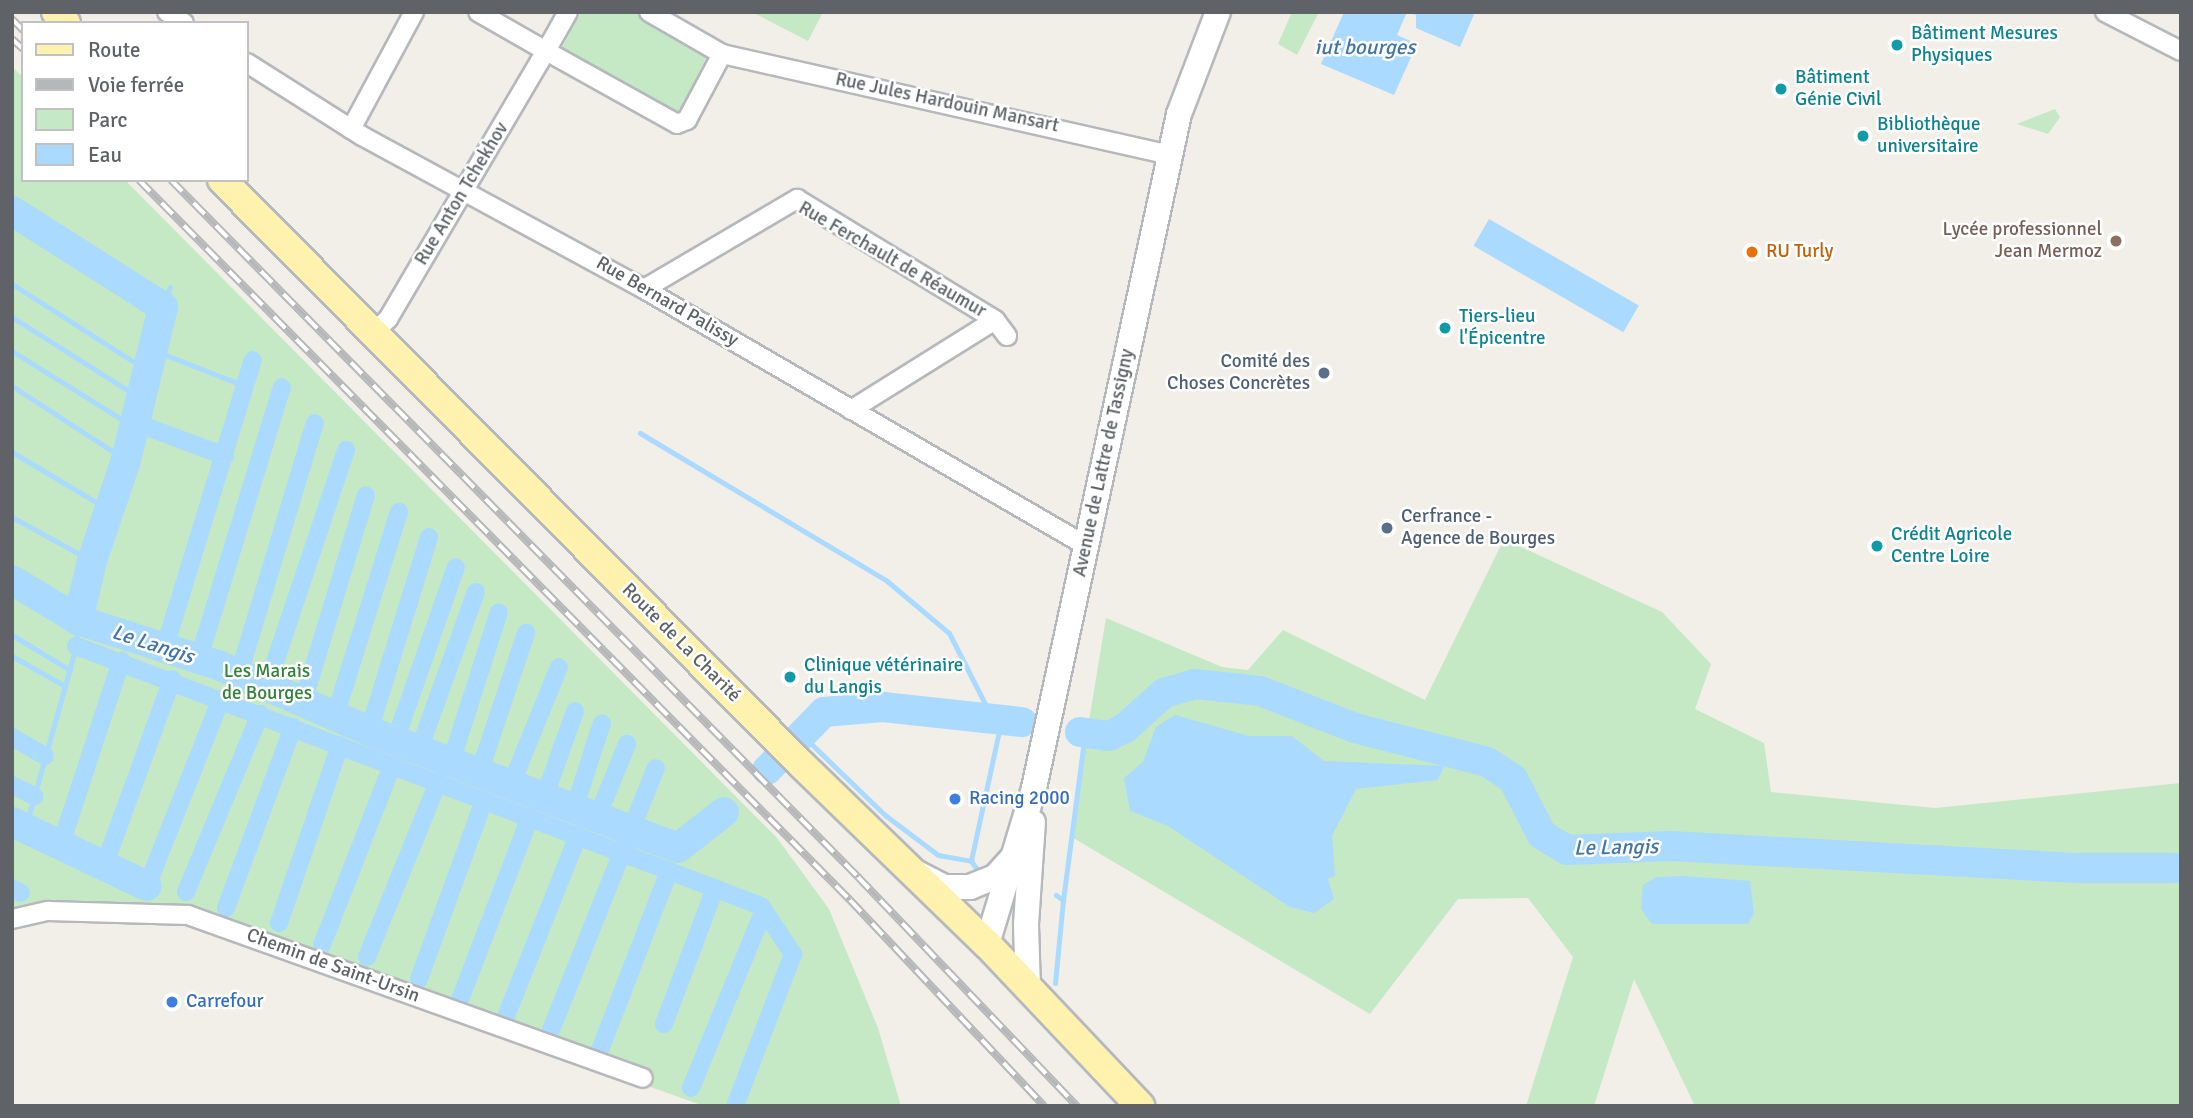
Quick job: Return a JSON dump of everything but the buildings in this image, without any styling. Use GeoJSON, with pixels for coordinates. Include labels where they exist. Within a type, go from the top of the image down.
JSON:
{"type":"FeatureCollection","features":[{"type":"Feature","properties":{"kind":"main road","name":"Avenue de Lattre de Tassigny"},"geometry":{"type":"LineString","coordinates":[[987,944],[1034,788],[1180,114],[1218,12]]}},
{"type":"Feature","properties":{"kind":"main road","name":"Avenue de Lattre de Tassigny"},"geometry":{"type":"LineString","coordinates":[[1174,147],[1232,12]]}},
{"type":"Feature","properties":{"kind":"main road","name":"Route de La Charité"},"geometry":{"type":"LineString","coordinates":[[224,182],[802,765],[987,944],[1140,1106]]}},
{"type":"Feature","properties":{"kind":"main road","name":"Avenue de Lattre de Tassigny"},"geometry":{"type":"LineString","coordinates":[[1028,989],[1026,924],[1034,788]]}},
{"type":"Feature","properties":{"kind":"main road"},"geometry":{"type":"LineString","coordinates":[[913,870],[945,887],[970,887],[995,877],[1012,859]]}},
{"type":"Feature","properties":{"kind":"main road"},"geometry":{"type":"LineString","coordinates":[[987,944],[1026,924]]}},
{"type":"Feature","properties":{"kind":"street"},"geometry":{"type":"LineString","coordinates":[[351,129],[414,12]]}},
{"type":"Feature","properties":{"kind":"street"},"geometry":{"type":"LineString","coordinates":[[478,12],[681,124],[722,54]]}},
{"type":"Feature","properties":{"kind":"street","name":"Rue Anton Tchekhov"},"geometry":{"type":"LineString","coordinates":[[373,333],[388,319],[569,12]]}},
{"type":"Feature","properties":{"kind":"street","name":"Rue Jules Hardouin Mansart"},"geometry":{"type":"LineString","coordinates":[[649,12],[722,54],[1174,147]]}},
{"type":"Feature","properties":{"kind":"street"},"geometry":{"type":"LineString","coordinates":[[2105,12],[2181,51]]}},
{"type":"Feature","properties":{"kind":"street","name":"Rue Bernard Palissy"},"geometry":{"type":"LineString","coordinates":[[248,64],[351,129],[466,189],[644,289],[1085,545]]}},
{"type":"Feature","properties":{"kind":"street","name":"Rue Ferchault de Réaumur"},"geometry":{"type":"LineString","coordinates":[[644,289],[797,199],[995,320],[1007,336]]}},
{"type":"Feature","properties":{"kind":"street","name":"Rue Ferchault de Réaumur"},"geometry":{"type":"LineString","coordinates":[[851,410],[995,320]]}},
{"type":"Feature","properties":{"kind":"street","name":"Chemin de Saint-Ursin"},"geometry":{"type":"LineString","coordinates":[[12,919],[56,911],[188,915],[643,1078]]}},
{"type":"Feature","properties":{"kind":"green space"},"geometry":{"type":"Polygon","coordinates":[[[581,12],[635,12],[707,56],[679,113],[561,50],[581,12]]]}},
{"type":"Feature","properties":{"kind":"green space"},"geometry":{"type":"Polygon","coordinates":[[[752,12],[823,12],[808,41],[752,12]]]}},
{"type":"Feature","properties":{"kind":"green space"},"geometry":{"type":"Polygon","coordinates":[[[1292,12],[1319,12],[1297,55],[1278,44],[1292,12]]]}},
{"type":"Feature","properties":{"kind":"green space","name":"Les Marais de Bourges"},"geometry":{"type":"Polygon","coordinates":[[[12,67],[21,75],[21,182],[127,182],[777,838],[829,909],[878,1028],[901,1106],[704,1106],[178,919],[55,912],[12,922],[12,67]]]}},
{"type":"Feature","properties":{"kind":"green space"},"geometry":{"type":"Polygon","coordinates":[[[2055,109],[2060,117],[2048,134],[2017,124],[2055,109]]]}},
{"type":"Feature","properties":{"kind":"green space"},"geometry":{"type":"Polygon","coordinates":[[[1504,539],[1662,612],[1711,664],[1695,709],[1764,743],[1771,792],[1935,808],[2181,783],[2181,1106],[1695,1106],[1634,979],[1594,1106],[1526,1106],[1573,957],[1528,898],[1458,899],[1370,1014],[1070,836],[1106,618],[1222,667],[1248,670],[1283,630],[1425,700],[1504,539]]]}},
{"type":"Feature","properties":{"kind":"water","name":"iut bourges"},"geometry":{"type":"Polygon","coordinates":[[[1344,12],[1407,12],[1397,35],[1417,44],[1394,95],[1321,64],[1344,12]]]}},
{"type":"Feature","properties":{"kind":"water","name":"iut bourges"},"geometry":{"type":"Polygon","coordinates":[[[1408,12],[1475,12],[1460,47],[1416,28],[1416,15],[1408,12]]]}},
{"type":"Feature","properties":{"kind":"water"},"geometry":{"type":"Polygon","coordinates":[[[1489,219],[1639,306],[1623,332],[1474,246],[1489,219]]]}},
{"type":"Feature","properties":{"kind":"water"},"geometry":{"type":"Polygon","coordinates":[[[1175,715],[1249,736],[1292,736],[1324,761],[1444,766],[1438,780],[1356,789],[1332,836],[1335,876],[1328,879],[1334,899],[1314,913],[1290,907],[1168,826],[1130,811],[1124,778],[1143,762],[1156,727],[1175,715]]]}},
{"type":"Feature","properties":{"kind":"water"},"geometry":{"type":"Polygon","coordinates":[[[1685,876],[1750,881],[1754,914],[1748,924],[1652,924],[1641,909],[1643,885],[1656,877],[1685,876]]]}},
{"type":"Feature","properties":{"kind":"waterway","name":"Le Langis"},"geometry":{"type":"LineString","coordinates":[[12,211],[163,307],[126,460],[92,561],[78,620]]}},
{"type":"Feature","properties":{"kind":"waterway"},"geometry":{"type":"LineString","coordinates":[[12,284],[148,371]]}},
{"type":"Feature","properties":{"kind":"waterway"},"geometry":{"type":"LineString","coordinates":[[163,307],[170,287]]}},
{"type":"Feature","properties":{"kind":"waterway"},"geometry":{"type":"LineString","coordinates":[[12,317],[141,399]]}},
{"type":"Feature","properties":{"kind":"waterway"},"geometry":{"type":"LineString","coordinates":[[153,350],[245,386]]}},
{"type":"Feature","properties":{"kind":"waterway"},"geometry":{"type":"LineString","coordinates":[[12,351],[134,427]]}},
{"type":"Feature","properties":{"kind":"waterway"},"geometry":{"type":"LineString","coordinates":[[165,647],[253,360]]}},
{"type":"Feature","properties":{"kind":"waterway"},"geometry":{"type":"LineString","coordinates":[[12,386],[126,460]]}},
{"type":"Feature","properties":{"kind":"waterway"},"geometry":{"type":"LineString","coordinates":[[199,658],[282,387]]}},
{"type":"Feature","properties":{"kind":"waterway"},"geometry":{"type":"LineString","coordinates":[[136,423],[225,456]]}},
{"type":"Feature","properties":{"kind":"waterway"},"geometry":{"type":"LineString","coordinates":[[239,674],[315,423]]}},
{"type":"Feature","properties":{"kind":"waterway"},"geometry":{"type":"LineString","coordinates":[[640,433],[887,581],[949,633],[999,731],[971,861]]}},
{"type":"Feature","properties":{"kind":"waterway"},"geometry":{"type":"LineString","coordinates":[[267,686],[346,450]]}},
{"type":"Feature","properties":{"kind":"waterway"},"geometry":{"type":"LineString","coordinates":[[12,452],[111,511]]}},
{"type":"Feature","properties":{"kind":"waterway"},"geometry":{"type":"LineString","coordinates":[[303,702],[366,495]]}},
{"type":"Feature","properties":{"kind":"waterway"},"geometry":{"type":"LineString","coordinates":[[335,716],[399,512]]}},
{"type":"Feature","properties":{"kind":"waterway"},"geometry":{"type":"LineString","coordinates":[[12,517],[92,561]]}},
{"type":"Feature","properties":{"kind":"waterway"},"geometry":{"type":"LineString","coordinates":[[369,731],[429,537]]}},
{"type":"Feature","properties":{"kind":"waterway"},"geometry":{"type":"LineString","coordinates":[[395,741],[456,567]]}},
{"type":"Feature","properties":{"kind":"waterway","name":"Le Langis"},"geometry":{"type":"LineString","coordinates":[[12,580],[78,620],[218,665],[374,733],[678,848],[724,812]]}},
{"type":"Feature","properties":{"kind":"waterway"},"geometry":{"type":"LineString","coordinates":[[419,750],[476,592]]}},
{"type":"Feature","properties":{"kind":"waterway"},"geometry":{"type":"LineString","coordinates":[[451,762],[499,612]]}},
{"type":"Feature","properties":{"kind":"waterway"},"geometry":{"type":"LineString","coordinates":[[25,829],[76,646],[78,620]]}},
{"type":"Feature","properties":{"kind":"waterway"},"geometry":{"type":"LineString","coordinates":[[479,773],[526,633]]}},
{"type":"Feature","properties":{"kind":"waterway"},"geometry":{"type":"LineString","coordinates":[[12,635],[70,670]]}},
{"type":"Feature","properties":{"kind":"waterway"},"geometry":{"type":"LineString","coordinates":[[76,646],[761,906],[793,954],[736,1103]]}},
{"type":"Feature","properties":{"kind":"waterway"},"geometry":{"type":"LineString","coordinates":[[12,656],[65,686]]}},
{"type":"Feature","properties":{"kind":"waterway"},"geometry":{"type":"LineString","coordinates":[[60,847],[121,661]]}},
{"type":"Feature","properties":{"kind":"waterway"},"geometry":{"type":"LineString","coordinates":[[511,785],[559,667]]}},
{"type":"Feature","properties":{"kind":"waterway"},"geometry":{"type":"LineString","coordinates":[[103,869],[172,679]]}},
{"type":"Feature","properties":{"kind":"waterway","name":"Le Langis"},"geometry":{"type":"LineString","coordinates":[[1080,732],[1109,736],[1125,728],[1164,693],[1195,684],[1260,691],[1355,728],[1487,762],[1513,779],[1542,835],[1567,850],[1670,846],[2070,868],[2181,868]]}},
{"type":"Feature","properties":{"kind":"waterway"},"geometry":{"type":"LineString","coordinates":[[147,886],[221,699]]}},
{"type":"Feature","properties":{"kind":"waterway","name":"Le Langis"},"geometry":{"type":"LineString","coordinates":[[767,770],[824,712],[883,707],[1022,722]]}},
{"type":"Feature","properties":{"kind":"waterway"},"geometry":{"type":"LineString","coordinates":[[544,798],[575,711]]}},
{"type":"Feature","properties":{"kind":"waterway"},"geometry":{"type":"LineString","coordinates":[[186,892],[260,714]]}},
{"type":"Feature","properties":{"kind":"waterway"},"geometry":{"type":"LineString","coordinates":[[574,809],[602,723]]}},
{"type":"Feature","properties":{"kind":"waterway"},"geometry":{"type":"LineString","coordinates":[[226,908],[293,727]]}},
{"type":"Feature","properties":{"kind":"waterway"},"geometry":{"type":"LineString","coordinates":[[1056,895],[1063,900],[1085,732]]}},
{"type":"Feature","properties":{"kind":"waterway"},"geometry":{"type":"LineString","coordinates":[[801,734],[885,815],[938,855],[971,861],[976,868]]}},
{"type":"Feature","properties":{"kind":"waterway"},"geometry":{"type":"LineString","coordinates":[[12,737],[45,756]]}},
{"type":"Feature","properties":{"kind":"waterway"},"geometry":{"type":"LineString","coordinates":[[597,818],[627,744]]}},
{"type":"Feature","properties":{"kind":"waterway"},"geometry":{"type":"LineString","coordinates":[[279,923],[340,745]]}},
{"type":"Feature","properties":{"kind":"waterway"},"geometry":{"type":"LineString","coordinates":[[322,945],[392,765]]}},
{"type":"Feature","properties":{"kind":"waterway"},"geometry":{"type":"LineString","coordinates":[[551,1030],[656,768]]}},
{"type":"Feature","properties":{"kind":"waterway"},"geometry":{"type":"LineString","coordinates":[[367,957],[438,782]]}},
{"type":"Feature","properties":{"kind":"waterway"},"geometry":{"type":"LineString","coordinates":[[12,785],[34,796]]}},
{"type":"Feature","properties":{"kind":"waterway"},"geometry":{"type":"LineString","coordinates":[[419,979],[484,800]]}},
{"type":"Feature","properties":{"kind":"waterway"},"geometry":{"type":"LineString","coordinates":[[461,997],[530,817]]}},
{"type":"Feature","properties":{"kind":"waterway"},"geometry":{"type":"LineString","coordinates":[[12,822],[147,886]]}},
{"type":"Feature","properties":{"kind":"waterway"},"geometry":{"type":"LineString","coordinates":[[507,1014],[578,836]]}},
{"type":"Feature","properties":{"kind":"waterway"},"geometry":{"type":"LineString","coordinates":[[600,1050],[669,871]]}},
{"type":"Feature","properties":{"kind":"waterway"},"geometry":{"type":"LineString","coordinates":[[12,888],[21,893]]}},
{"type":"Feature","properties":{"kind":"waterway"},"geometry":{"type":"LineString","coordinates":[[664,1024],[715,888]]}},
{"type":"Feature","properties":{"kind":"waterway"},"geometry":{"type":"LineString","coordinates":[[1055,983],[1063,900]]}},
{"type":"Feature","properties":{"kind":"waterway"},"geometry":{"type":"LineString","coordinates":[[691,1088],[764,910]]}},
{"type":"Feature","properties":{"kind":"railway"},"geometry":{"type":"LineString","coordinates":[[12,19],[21,28]]}},
{"type":"Feature","properties":{"kind":"railway"},"geometry":{"type":"LineString","coordinates":[[12,39],[21,47]]}},
{"type":"Feature","properties":{"kind":"railway"},"geometry":{"type":"LineString","coordinates":[[141,182],[850,900],[1044,1106]]}},
{"type":"Feature","properties":{"kind":"railway"},"geometry":{"type":"LineString","coordinates":[[173,182],[858,877],[1077,1106]]}},
{"type":"Feature","properties":{"kind":"place","name":"Bâtiment Mesures Physiques"},"geometry":{"type":"Point","coordinates":[1897,45]}},
{"type":"Feature","properties":{"kind":"place","name":"Bâtiment Génie Civil"},"geometry":{"type":"Point","coordinates":[1781,89]}},
{"type":"Feature","properties":{"kind":"place","name":"Bibliothèque universitaire"},"geometry":{"type":"Point","coordinates":[1863,136]}},
{"type":"Feature","properties":{"kind":"place","name":"Lycée professionnel Jean Mermoz"},"geometry":{"type":"Point","coordinates":[2116,241]}},
{"type":"Feature","properties":{"kind":"place","name":"RU Turly"},"geometry":{"type":"Point","coordinates":[1752,252]}},
{"type":"Feature","properties":{"kind":"place","name":"Tiers-lieu l'Épicentre"},"geometry":{"type":"Point","coordinates":[1445,328]}},
{"type":"Feature","properties":{"kind":"place","name":"Comité des Choses Concrètes"},"geometry":{"type":"Point","coordinates":[1324,373]}},
{"type":"Feature","properties":{"kind":"place","name":"Cerfrance - Agence de Bourges"},"geometry":{"type":"Point","coordinates":[1387,528]}},
{"type":"Feature","properties":{"kind":"place","name":"Crédit Agricole Centre Loire"},"geometry":{"type":"Point","coordinates":[1877,546]}},
{"type":"Feature","properties":{"kind":"place","name":"Clinique vétérinaire du Langis"},"geometry":{"type":"Point","coordinates":[790,677]}},
{"type":"Feature","properties":{"kind":"place","name":"Racing 2000"},"geometry":{"type":"Point","coordinates":[955,799]}},
{"type":"Feature","properties":{"kind":"place","name":"Carrefour"},"geometry":{"type":"Point","coordinates":[172,1002]}}]}
